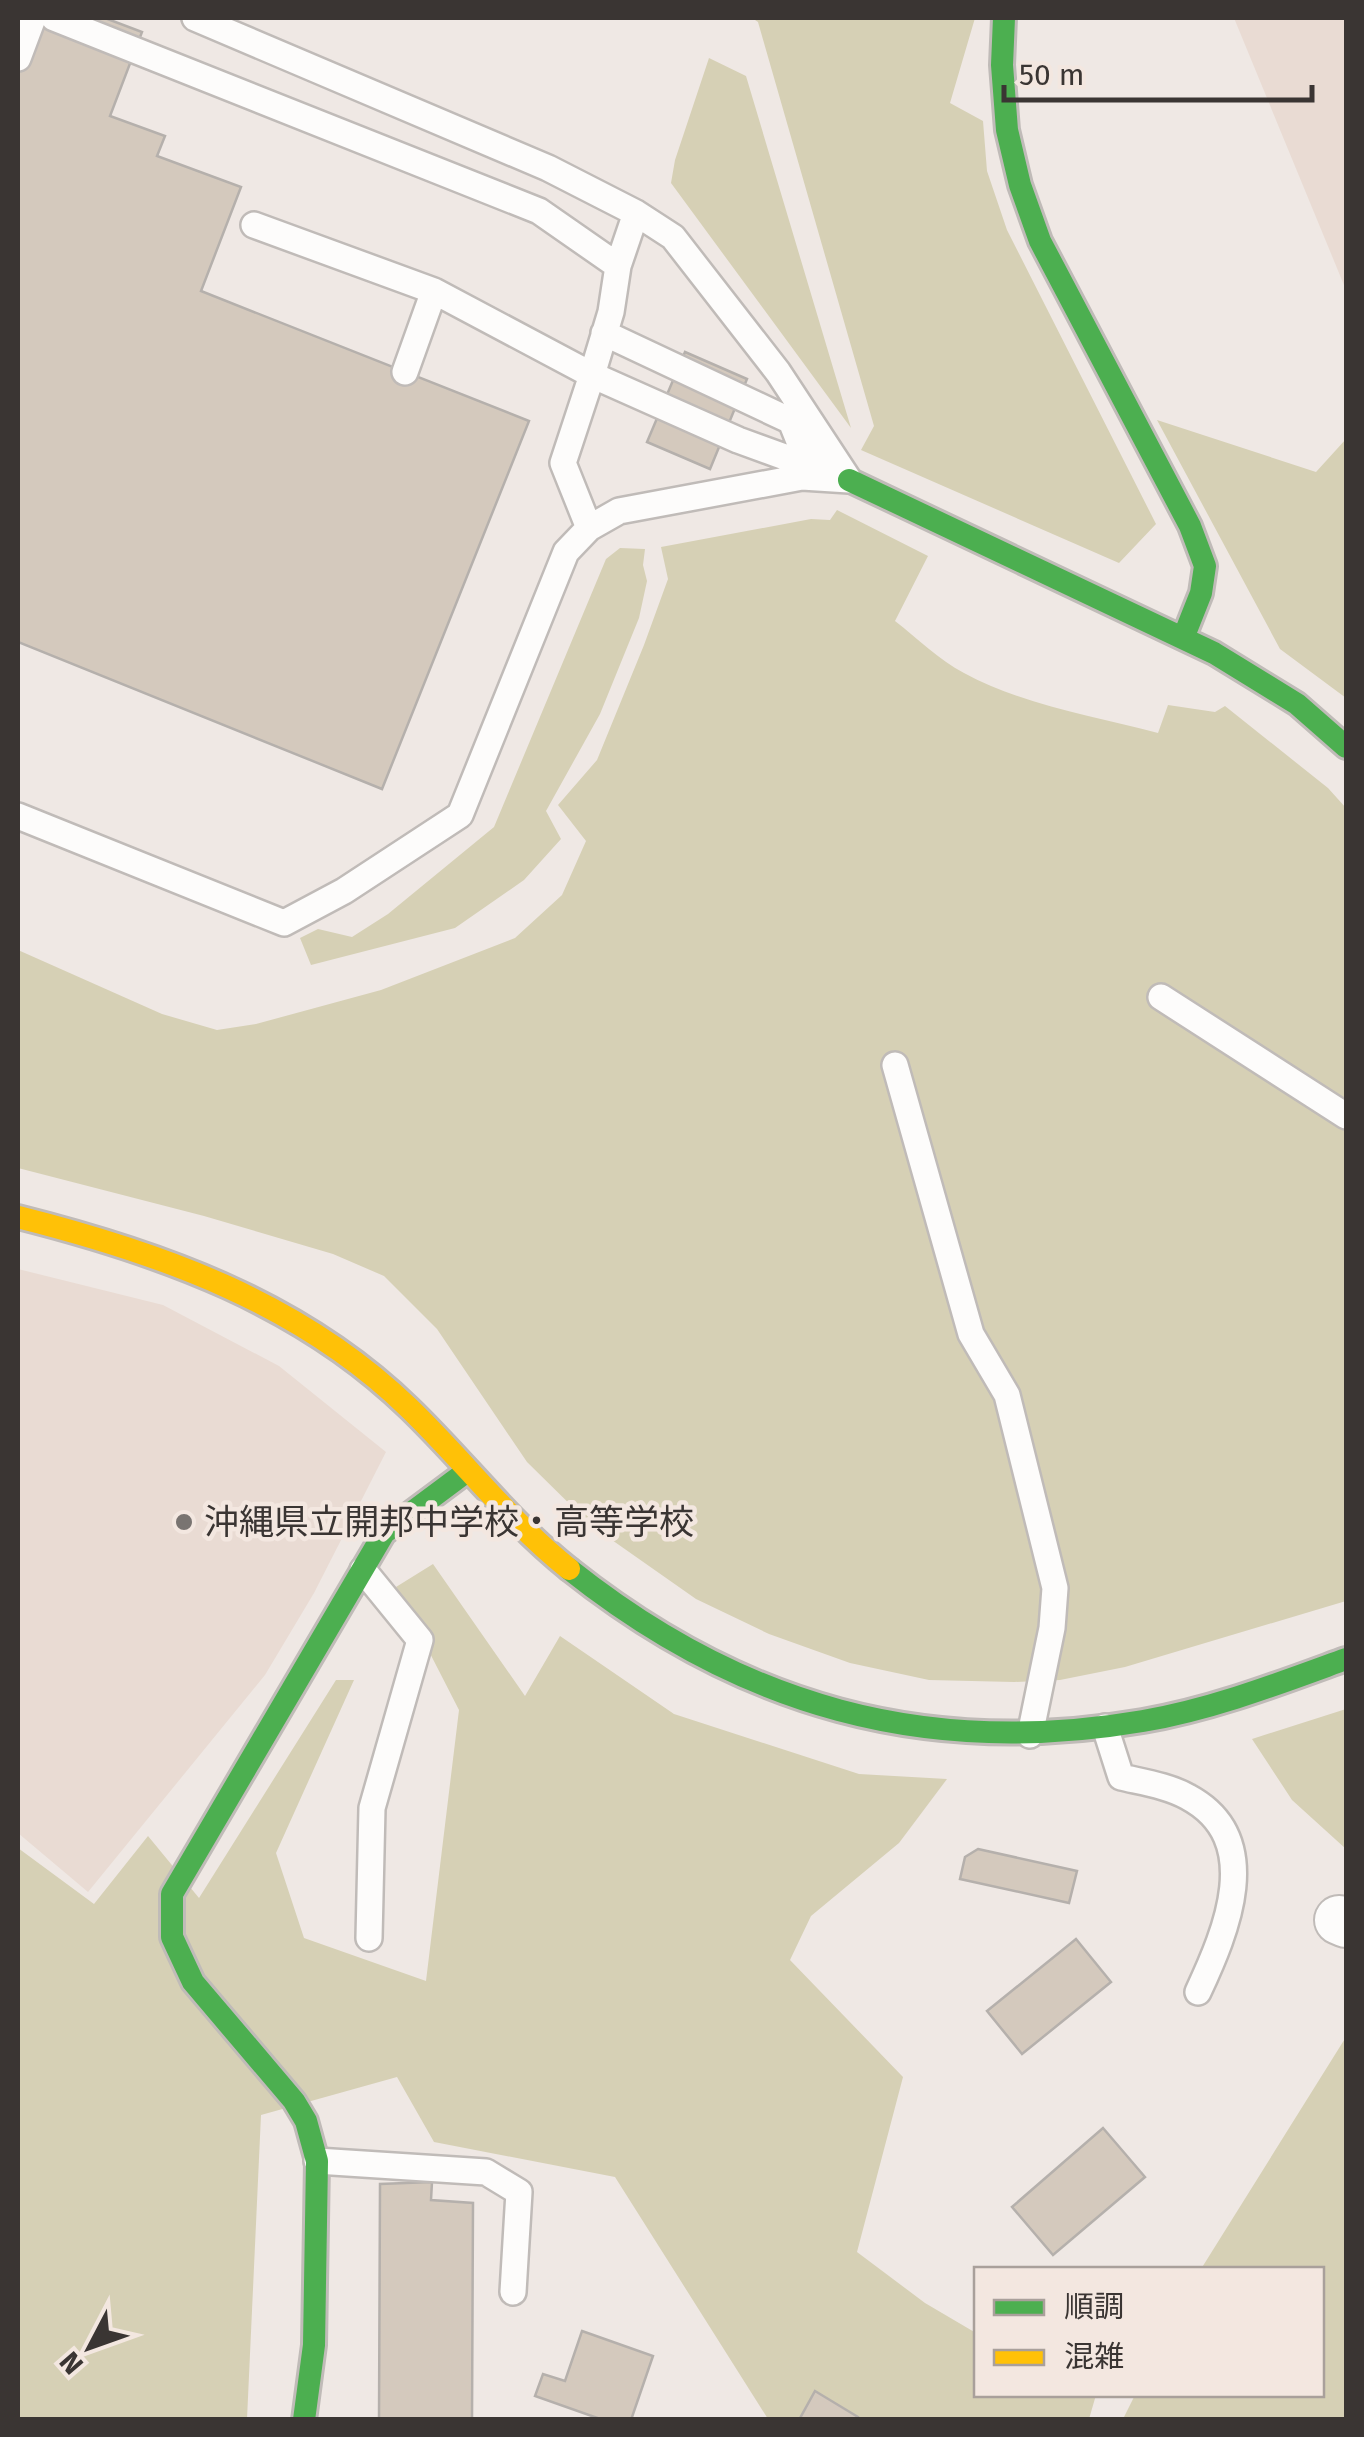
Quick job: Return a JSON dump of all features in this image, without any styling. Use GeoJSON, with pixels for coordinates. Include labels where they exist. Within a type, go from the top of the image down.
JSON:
{"type":"FeatureCollection","features":[{"type":"Feature","properties":{"kind":"street"},"geometry":{"type":"LineString","coordinates":[[1004,18],[1002,65],[1007,130],[1020,185],[1040,241],[1190,526],[1205,566],[1184,636]]}},
{"type":"Feature","properties":{"kind":"street"},"geometry":{"type":"LineString","coordinates":[[849,480],[1184,636],[1247,671],[1326,726],[1346,747]]}},
{"type":"Feature","properties":{"kind":"street"},"geometry":{"type":"LineString","coordinates":[[18,1217],[178,1262],[290,1317],[358,1364],[407,1406],[541,1548],[598,1594],[658,1636],[722,1670],[832,1712],[891,1726],[1030,1735],[1142,1722],[1202,1707],[1346,1659]]}},
{"type":"Feature","properties":{"kind":"street"},"geometry":{"type":"LineString","coordinates":[[304,2420],[314,2346],[317,2161],[306,2121],[294,2100],[193,1982],[172,1937],[172,1894],[244,1765],[384,1532],[439,1496],[466,1472]]}},
{"type":"Feature","properties":{"kind":"lane"},"geometry":{"type":"LineString","coordinates":[[18,58],[33,18]]}},
{"type":"Feature","properties":{"kind":"lane"},"geometry":{"type":"LineString","coordinates":[[54,18],[539,212],[618,266]]}},
{"type":"Feature","properties":{"kind":"lane"},"geometry":{"type":"LineString","coordinates":[[195,18],[548,168],[674,237],[778,372],[849,480]]}},
{"type":"Feature","properties":{"kind":"lane"},"geometry":{"type":"LineString","coordinates":[[588,528],[563,463],[592,375],[618,266],[636,213]]}},
{"type":"Feature","properties":{"kind":"lane"},"geometry":{"type":"LineString","coordinates":[[254,226],[434,292],[592,375],[738,440],[849,480]]}},
{"type":"Feature","properties":{"kind":"lane"},"geometry":{"type":"LineString","coordinates":[[405,372],[434,292]]}},
{"type":"Feature","properties":{"kind":"lane"},"geometry":{"type":"LineString","coordinates":[[604,333],[791,421],[809,466]]}},
{"type":"Feature","properties":{"kind":"lane"},"geometry":{"type":"LineString","coordinates":[[18,816],[284,924],[344,891],[460,815],[566,552],[588,528],[619,510],[802,477],[849,480]]}},
{"type":"Feature","properties":{"kind":"lane"},"geometry":{"type":"LineString","coordinates":[[1162,997],[1346,1116]]}},
{"type":"Feature","properties":{"kind":"lane"},"geometry":{"type":"LineString","coordinates":[[895,1065],[970,1334],[1007,1395],[1055,1588],[1052,1628],[1030,1735]]}},
{"type":"Feature","properties":{"kind":"lane"},"geometry":{"type":"LineString","coordinates":[[363,1570],[420,1640],[372,1808],[369,1938]]}},
{"type":"Feature","properties":{"kind":"lane"},"geometry":{"type":"LineString","coordinates":[[1105,1726],[1121,1777],[1188,1797],[1216,1818],[1230,1845],[1234,1886],[1225,1933],[1198,1992]]}},
{"type":"Feature","properties":{"kind":"lane"},"geometry":{"type":"LineString","coordinates":[[317,2161],[486,2172],[519,2192],[513,2292]]}},
{"type":"Feature","properties":{"kind":"shaded area"},"geometry":{"type":"Polygon","coordinates":[[[752,18],[975,18],[950,103],[983,121],[987,171],[1007,230],[1156,524],[1119,563],[861,450],[874,426],[758,22],[752,18]]]}},
{"type":"Feature","properties":{"kind":"shaded area"},"geometry":{"type":"Polygon","coordinates":[[[1234,18],[1346,18],[1346,290],[1234,18]]]}},
{"type":"Feature","properties":{"kind":"shaded area"},"geometry":{"type":"Polygon","coordinates":[[[709,58],[746,76],[851,428],[671,183],[709,58]]]}},
{"type":"Feature","properties":{"kind":"shaded area"},"geometry":{"type":"Polygon","coordinates":[[[1157,420],[1316,472],[1346,439],[1346,698],[1280,649],[1157,420]]]}},
{"type":"Feature","properties":{"kind":"shaded area"},"geometry":{"type":"Polygon","coordinates":[[[837,510],[928,556],[895,621],[955,668],[1034,702],[1158,733],[1168,705],[1215,712],[1225,706],[1328,788],[1346,808],[1346,1601],[1125,1667],[1060,1680],[929,1680],[850,1663],[769,1634],[696,1599],[592,1526],[527,1462],[437,1329],[384,1276],[333,1254],[18,1168],[18,950],[162,1014],[217,1030],[256,1024],[381,990],[515,938],[562,895],[586,841],[558,805],[597,760],[644,645],[668,579],[661,547],[811,519],[830,520],[837,510]]]}},
{"type":"Feature","properties":{"kind":"shaded area"},"geometry":{"type":"Polygon","coordinates":[[[620,548],[645,549],[647,581],[639,618],[600,714],[546,811],[561,839],[524,880],[455,928],[311,965],[300,938],[318,929],[352,937],[388,914],[494,827],[606,559],[620,548]]]}},
{"type":"Feature","properties":{"kind":"shaded area","name":"沖縄県立開邦中学校・高等学校"},"geometry":{"type":"Polygon","coordinates":[[[18,1269],[163,1305],[279,1366],[386,1452],[314,1593],[265,1675],[88,1892],[18,1833],[18,1269]]]}},
{"type":"Feature","properties":{"kind":"shaded area"},"geometry":{"type":"Polygon","coordinates":[[[433,1564],[525,1696],[560,1636],[674,1714],[859,1774],[947,1779],[899,1843],[811,1916],[790,1960],[903,2077],[857,2252],[925,2303],[974,2332],[974,2397],[1095,2397],[1089,2419],[768,2419],[615,2177],[434,2142],[397,2077],[261,2115],[247,2419],[18,2419],[18,1848],[94,1904],[148,1836],[199,1898],[336,1680],[354,1680],[276,1853],[304,1938],[426,1981],[459,1710],[396,1587],[433,1564]]]}},
{"type":"Feature","properties":{"kind":"shaded area"},"geometry":{"type":"Polygon","coordinates":[[[1346,1709],[1346,1849],[1292,1800],[1252,1739],[1346,1709]]]}},
{"type":"Feature","properties":{"kind":"shaded area"},"geometry":{"type":"Polygon","coordinates":[[[1346,2037],[1346,2419],[1123,2419],[1134,2397],[1324,2397],[1324,2267],[1202,2267],[1346,2037]]]}},
{"type":"Feature","properties":{"kind":"building"},"geometry":{"type":"Polygon","coordinates":[[[18,18],[105,18],[142,32],[110,116],[165,136],[157,156],[241,187],[201,291],[529,421],[382,789],[18,642],[18,18]]]}},
{"type":"Feature","properties":{"kind":"building"},"geometry":{"type":"Polygon","coordinates":[[[685,352],[747,379],[710,469],[647,442],[685,352]]]}},
{"type":"Feature","properties":{"kind":"building"},"geometry":{"type":"Polygon","coordinates":[[[978,1849],[1077,1871],[1069,1903],[960,1879],[965,1857],[978,1849]]]}},
{"type":"Feature","properties":{"kind":"building"},"geometry":{"type":"Polygon","coordinates":[[[1076,1939],[1111,1982],[1022,2054],[987,2011],[1076,1939]]]}},
{"type":"Feature","properties":{"kind":"building"},"geometry":{"type":"Polygon","coordinates":[[[1103,2128],[1145,2177],[1053,2255],[1012,2207],[1103,2128]]]}},
{"type":"Feature","properties":{"kind":"building"},"geometry":{"type":"Polygon","coordinates":[[[432,2182],[431,2200],[473,2203],[472,2420],[379,2420],[380,2184],[432,2182]]]}},
{"type":"Feature","properties":{"kind":"building"},"geometry":{"type":"Polygon","coordinates":[[[582,2331],[653,2356],[631,2420],[603,2420],[535,2396],[543,2374],[565,2381],[582,2331]]]}},
{"type":"Feature","properties":{"kind":"building"},"geometry":{"type":"Polygon","coordinates":[[[815,2391],[858,2417],[857,2420],[799,2420],[815,2391]]]}},
{"type":"Feature","properties":{"kind":"traffic: fast"},"geometry":{"type":"LineString","coordinates":[[1004,18],[1002,65],[1007,130],[1020,185],[1040,241],[1190,526],[1205,566],[1201,593],[1184,636]]}},
{"type":"Feature","properties":{"kind":"traffic: fast"},"geometry":{"type":"LineString","coordinates":[[849,480],[1214,653],[1297,704],[1346,747]]}},
{"type":"Feature","properties":{"kind":"traffic: fast"},"geometry":{"type":"LineString","coordinates":[[304,2420],[314,2345],[317,2161],[306,2121],[294,2101],[193,1982],[172,1937],[172,1894],[384,1533],[466,1472]]}},
{"type":"Feature","properties":{"kind":"traffic: fast"},"geometry":{"type":"LineString","coordinates":[[569,1569],[634,1616],[701,1656],[769,1687],[839,1710],[911,1725],[986,1732],[1063,1731],[1143,1721],[1221,1702],[1346,1659]]}},
{"type":"Feature","properties":{"kind":"traffic: slow"},"geometry":{"type":"LineString","coordinates":[[18,1217],[176,1266],[276,1311],[322,1339],[409,1408],[526,1531],[569,1569]]}},
{"type":"Feature","properties":{"kind":"place","name":"沖縄県立開邦中学校・高等学校"},"geometry":{"type":"Point","coordinates":[184,1522]}}]}
